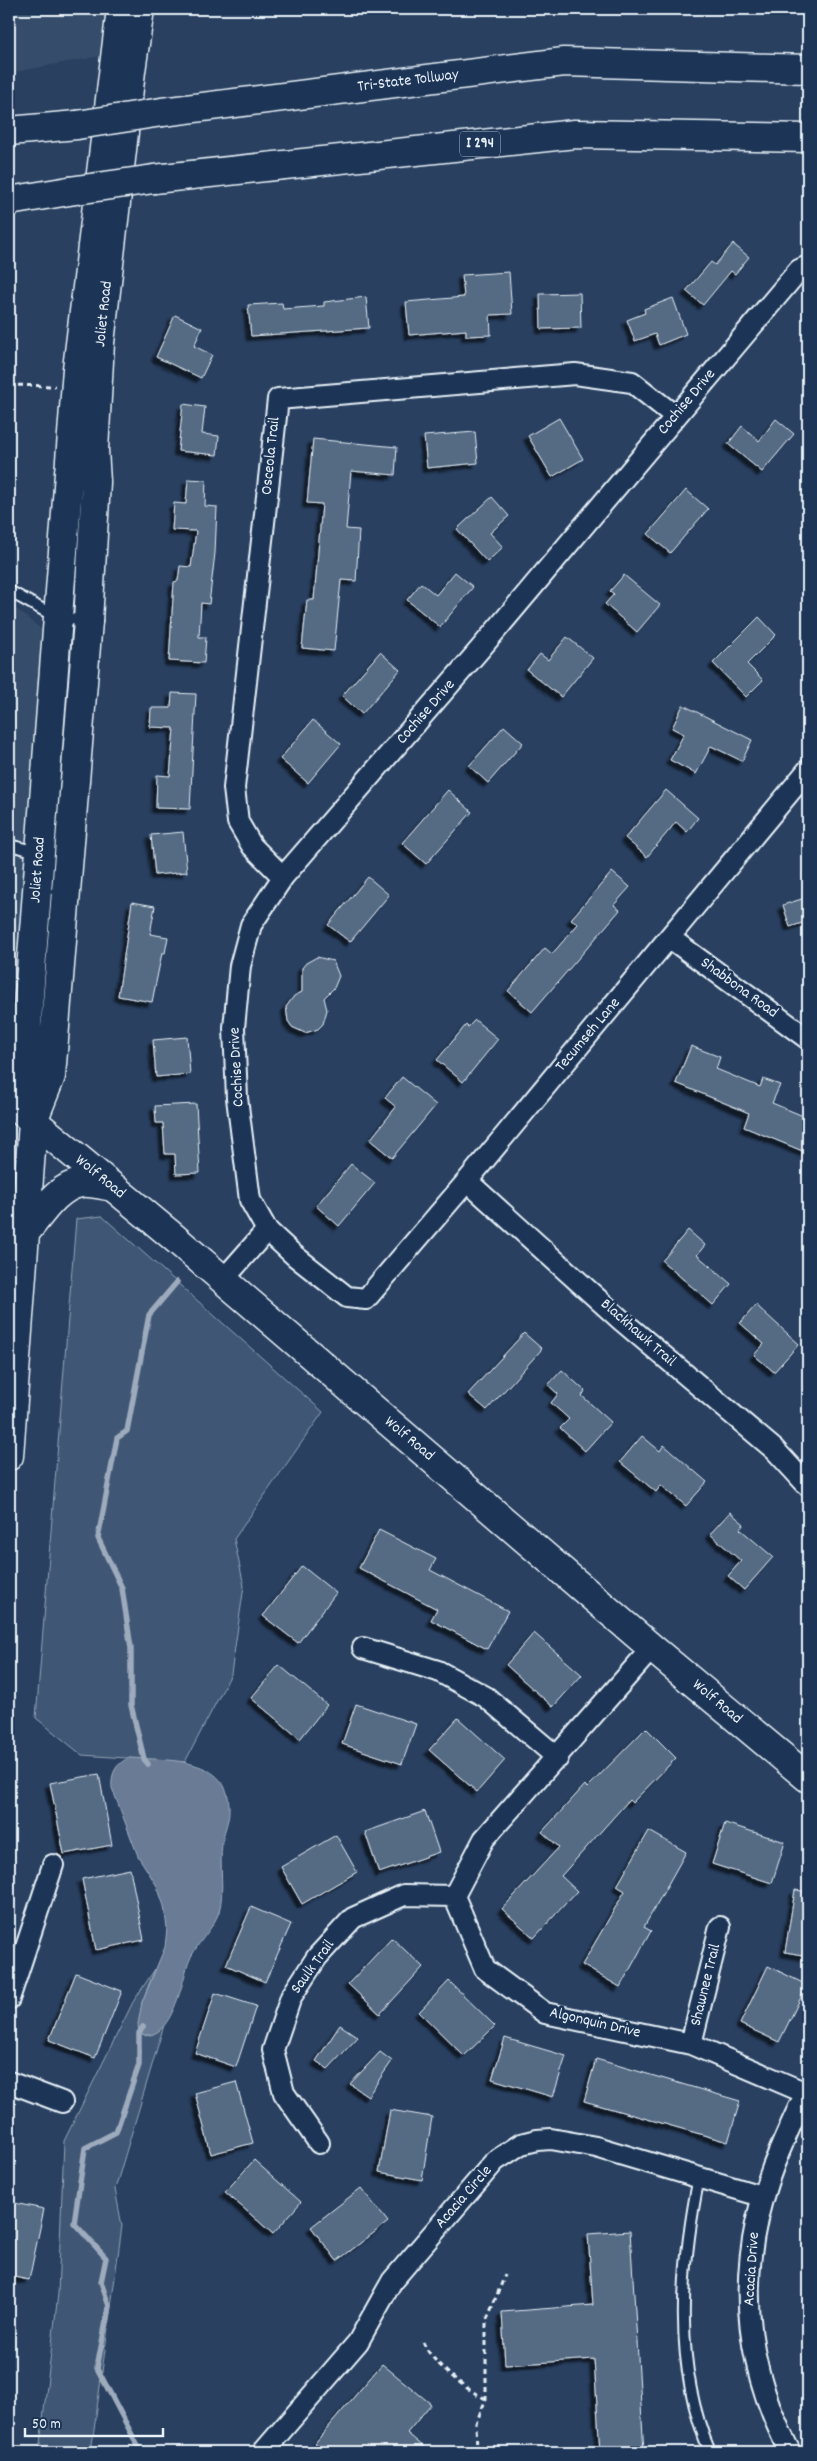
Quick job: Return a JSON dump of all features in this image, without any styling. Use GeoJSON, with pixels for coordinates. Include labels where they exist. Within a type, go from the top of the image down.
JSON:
{"type":"FeatureCollection","features":[{"type":"Feature","properties":{"kind":"main road","name":"Joliet Road"},"geometry":{"type":"LineString","coordinates":[[9,1456],[33,1122],[26,1075],[27,1022],[56,617],[76,386],[121,9]]}},
{"type":"Feature","properties":{"kind":"main road","name":"Joliet Road"},"geometry":{"type":"LineString","coordinates":[[33,1122],[51,1076],[88,621],[96,482],[94,450],[100,343],[131,71],[140,9]]}},
{"type":"Feature","properties":{"kind":"main road"},"geometry":{"type":"LineString","coordinates":[[96,482],[101,482],[109,345],[150,9]]}},
{"type":"Feature","properties":{"kind":"main road","name":"Tri-State Tollway"},"geometry":{"type":"LineString","coordinates":[[9,131],[77,125],[162,112],[564,62],[808,69]]}},
{"type":"Feature","properties":{"kind":"main road","name":"I 294"},"geometry":{"type":"LineString","coordinates":[[9,201],[154,179],[575,134],[808,138]]}},
{"type":"Feature","properties":{"kind":"main road"},"geometry":{"type":"LineString","coordinates":[[9,1045],[27,1022]]}},
{"type":"Feature","properties":{"kind":"main road","name":"Wolf Road"},"geometry":{"type":"LineString","coordinates":[[9,1101],[223,1280],[652,1648],[805,1769]]}},
{"type":"Feature","properties":{"kind":"main road"},"geometry":{"type":"LineString","coordinates":[[25,1233],[64,1191],[79,1183],[113,1187]]}},
{"type":"Feature","properties":{"kind":"street","name":"Cochise Drive"},"geometry":{"type":"LineString","coordinates":[[366,1299],[347,1297],[295,1256],[267,1230],[250,1200],[237,1098],[234,1028],[240,966],[251,925],[282,877],[481,648],[799,270],[808,266]]}},
{"type":"Feature","properties":{"kind":"street","name":"Osceola Trail"},"geometry":{"type":"LineString","coordinates":[[282,877],[252,846],[238,822],[234,788],[278,399],[575,374],[632,382],[675,416]]}},
{"type":"Feature","properties":{"kind":"street","name":"Tecumseh Lane"},"geometry":{"type":"LineString","coordinates":[[366,1299],[467,1181],[808,770]]}},
{"type":"Feature","properties":{"kind":"street","name":"Shabbona Road"},"geometry":{"type":"LineString","coordinates":[[670,938],[808,1039]]}},
{"type":"Feature","properties":{"kind":"street","name":"Blackhawk Trail"},"geometry":{"type":"LineString","coordinates":[[467,1181],[621,1320],[775,1450],[808,1486]]}},
{"type":"Feature","properties":{"kind":"street"},"geometry":{"type":"LineString","coordinates":[[223,1280],[267,1230]]}},
{"type":"Feature","properties":{"kind":"street"},"geometry":{"type":"LineString","coordinates":[[363,1648],[438,1671],[486,1697],[558,1758]]}},
{"type":"Feature","properties":{"kind":"street"},"geometry":{"type":"LineString","coordinates":[[454,1896],[484,1838],[558,1758],[652,1648]]}},
{"type":"Feature","properties":{"kind":"street"},"geometry":{"type":"LineString","coordinates":[[9,1999],[53,1865]]}},
{"type":"Feature","properties":{"kind":"street","name":"Saulk Trail"},"geometry":{"type":"LineString","coordinates":[[319,2143],[284,2093],[273,2050],[291,1997],[317,1956],[353,1918],[404,1896],[454,1896]]}},
{"type":"Feature","properties":{"kind":"street","name":"Algonquin Drive"},"geometry":{"type":"LineString","coordinates":[[454,1896],[485,1969],[545,2013],[691,2044],[807,2091]]}},
{"type":"Feature","properties":{"kind":"street","name":"Shawnee Trail"},"geometry":{"type":"LineString","coordinates":[[691,2044],[720,1927]]}},
{"type":"Feature","properties":{"kind":"street"},"geometry":{"type":"LineString","coordinates":[[9,2082],[62,2102]]}},
{"type":"Feature","properties":{"kind":"street","name":"Acacia Drive"},"geometry":{"type":"LineString","coordinates":[[788,2452],[764,2393],[757,2366],[750,2320],[751,2255],[761,2196],[772,2166],[807,2091]]}},
{"type":"Feature","properties":{"kind":"street","name":"Acacia Circle"},"geometry":{"type":"LineString","coordinates":[[263,2452],[358,2342],[392,2281],[486,2171],[507,2152],[537,2140],[570,2141],[761,2196]]}},
{"type":"Feature","properties":{"kind":"lane"},"geometry":{"type":"LineString","coordinates":[[10,596],[56,617],[88,621]]}},
{"type":"Feature","properties":{"kind":"lane"},"geometry":{"type":"LineString","coordinates":[[9,845],[39,853]]}},
{"type":"Feature","properties":{"kind":"lane"},"geometry":{"type":"LineString","coordinates":[[699,2177],[694,2202],[684,2292],[683,2335],[691,2389],[698,2418],[710,2452]]}},
{"type":"Feature","properties":{"kind":"path"},"geometry":{"type":"LineString","coordinates":[[9,385],[76,386]]}},
{"type":"Feature","properties":{"kind":"path"},"geometry":{"type":"LineString","coordinates":[[477,2452],[476,2423],[486,2398],[486,2322],[505,2275]]}},
{"type":"Feature","properties":{"kind":"path"},"geometry":{"type":"LineString","coordinates":[[422,2342],[428,2353],[473,2393],[486,2398]]}},
{"type":"Feature","properties":{"kind":"shaded area"},"geometry":{"type":"Polygon","coordinates":[[[9,9],[107,9],[100,56],[9,73],[9,9]]]}},
{"type":"Feature","properties":{"kind":"shaded area"},"geometry":{"type":"Polygon","coordinates":[[[9,603],[47,634],[19,992],[9,1025],[9,603]]]}},
{"type":"Feature","properties":{"kind":"shaded area"},"geometry":{"type":"Polygon","coordinates":[[[102,1216],[323,1412],[234,1539],[244,1586],[231,1674],[185,1762],[82,1755],[36,1718],[76,1219],[102,1216]]]}},
{"type":"Feature","properties":{"kind":"shaded area"},"geometry":{"type":"Polygon","coordinates":[[[129,1758],[178,1761],[208,1771],[220,1780],[227,1793],[229,1811],[222,1844],[222,1896],[219,1912],[213,1925],[191,1957],[178,1998],[167,2022],[159,2031],[150,2035],[139,2033],[138,2024],[142,2002],[165,1947],[167,1928],[164,1906],[157,1886],[138,1856],[112,1788],[112,1778],[117,1766],[129,1758]]]}},
{"type":"Feature","properties":{"kind":"shaded area"},"geometry":{"type":"Polygon","coordinates":[[[155,1969],[142,2002],[145,2036],[153,2034],[164,2025],[115,2189],[122,2226],[91,2452],[39,2452],[58,2294],[64,2141],[133,2002],[155,1969]]]}},
{"type":"Feature","properties":{"kind":"building"},"geometry":{"type":"Polygon","coordinates":[[[733,244],[749,257],[735,274],[731,271],[703,305],[686,291],[711,262],[715,265],[733,244]]]}},
{"type":"Feature","properties":{"kind":"building"},"geometry":{"type":"Polygon","coordinates":[[[509,272],[512,314],[490,315],[491,335],[466,336],[466,330],[409,335],[406,302],[464,297],[462,275],[509,272]]]}},
{"type":"Feature","properties":{"kind":"building"},"geometry":{"type":"Polygon","coordinates":[[[580,293],[581,328],[541,329],[540,294],[580,293]]]}},
{"type":"Feature","properties":{"kind":"building"},"geometry":{"type":"Polygon","coordinates":[[[366,297],[369,328],[251,336],[248,305],[282,303],[283,309],[324,306],[324,302],[366,297]]]}},
{"type":"Feature","properties":{"kind":"building"},"geometry":{"type":"Polygon","coordinates":[[[673,298],[686,334],[659,345],[655,334],[635,341],[627,320],[645,313],[644,309],[673,298]]]}},
{"type":"Feature","properties":{"kind":"building"},"geometry":{"type":"Polygon","coordinates":[[[175,315],[202,328],[194,346],[212,355],[201,378],[156,357],[175,315]]]}},
{"type":"Feature","properties":{"kind":"building"},"geometry":{"type":"Polygon","coordinates":[[[183,404],[205,407],[202,434],[219,436],[217,455],[178,451],[183,404]]]}},
{"type":"Feature","properties":{"kind":"building"},"geometry":{"type":"Polygon","coordinates":[[[559,418],[583,459],[552,477],[528,436],[559,418]]]}},
{"type":"Feature","properties":{"kind":"building"},"geometry":{"type":"Polygon","coordinates":[[[776,419],[794,434],[762,472],[728,444],[742,426],[759,441],[776,419]]]}},
{"type":"Feature","properties":{"kind":"building"},"geometry":{"type":"Polygon","coordinates":[[[475,432],[478,463],[427,468],[424,436],[475,432]]]}},
{"type":"Feature","properties":{"kind":"building"},"geometry":{"type":"Polygon","coordinates":[[[313,439],[397,447],[395,475],[351,471],[346,529],[359,530],[356,581],[341,580],[334,651],[302,648],[307,600],[314,600],[322,504],[307,503],[313,439]]]}},
{"type":"Feature","properties":{"kind":"building"},"geometry":{"type":"Polygon","coordinates":[[[188,479],[206,480],[205,506],[217,507],[215,553],[209,604],[201,603],[199,637],[206,637],[204,663],[169,661],[174,582],[178,581],[180,566],[191,567],[196,531],[172,530],[174,503],[186,504],[188,479]]]}},
{"type":"Feature","properties":{"kind":"building"},"geometry":{"type":"Polygon","coordinates":[[[686,490],[708,509],[670,553],[648,534],[686,490]]]}},
{"type":"Feature","properties":{"kind":"building"},"geometry":{"type":"Polygon","coordinates":[[[492,497],[509,516],[490,533],[503,547],[487,562],[457,529],[492,497]]]}},
{"type":"Feature","properties":{"kind":"building"},"geometry":{"type":"Polygon","coordinates":[[[455,572],[473,587],[440,627],[407,600],[421,583],[436,595],[455,572]]]}},
{"type":"Feature","properties":{"kind":"building"},"geometry":{"type":"Polygon","coordinates":[[[624,575],[660,605],[637,632],[605,604],[614,594],[610,591],[624,575]]]}},
{"type":"Feature","properties":{"kind":"building"},"geometry":{"type":"Polygon","coordinates":[[[759,617],[776,635],[747,664],[763,680],[746,697],[713,663],[759,617]]]}},
{"type":"Feature","properties":{"kind":"building"},"geometry":{"type":"Polygon","coordinates":[[[567,637],[593,658],[561,697],[527,670],[540,654],[548,660],[567,637]]]}},
{"type":"Feature","properties":{"kind":"building"},"geometry":{"type":"Polygon","coordinates":[[[380,652],[400,670],[362,714],[342,696],[380,652]]]}},
{"type":"Feature","properties":{"kind":"building"},"geometry":{"type":"Polygon","coordinates":[[[172,693],[196,694],[190,809],[156,808],[157,775],[170,776],[174,728],[150,727],[151,708],[171,708],[172,693]]]}},
{"type":"Feature","properties":{"kind":"building"},"geometry":{"type":"Polygon","coordinates":[[[683,705],[752,740],[742,761],[711,746],[696,774],[670,760],[684,734],[672,728],[683,705]]]}},
{"type":"Feature","properties":{"kind":"building"},"geometry":{"type":"Polygon","coordinates":[[[313,720],[341,744],[308,783],[280,759],[313,720]]]}},
{"type":"Feature","properties":{"kind":"building"},"geometry":{"type":"Polygon","coordinates":[[[504,726],[523,743],[488,783],[469,766],[504,726]]]}},
{"type":"Feature","properties":{"kind":"building"},"geometry":{"type":"Polygon","coordinates":[[[448,790],[472,812],[426,864],[402,843],[448,790]]]}},
{"type":"Feature","properties":{"kind":"building"},"geometry":{"type":"Polygon","coordinates":[[[666,790],[698,818],[687,832],[676,822],[647,857],[625,838],[666,790]]]}},
{"type":"Feature","properties":{"kind":"building"},"geometry":{"type":"Polygon","coordinates":[[[183,832],[187,872],[155,875],[151,835],[183,832]]]}},
{"type":"Feature","properties":{"kind":"building"},"geometry":{"type":"Polygon","coordinates":[[[612,872],[630,887],[614,905],[620,910],[532,1012],[508,991],[545,948],[552,954],[578,924],[571,919],[612,872]]]}},
{"type":"Feature","properties":{"kind":"building"},"geometry":{"type":"Polygon","coordinates":[[[368,877],[389,895],[350,942],[328,925],[368,877]]]}},
{"type":"Feature","properties":{"kind":"building"},"geometry":{"type":"Polygon","coordinates":[[[808,897],[808,921],[790,927],[783,905],[808,897]]]}},
{"type":"Feature","properties":{"kind":"building"},"geometry":{"type":"Polygon","coordinates":[[[132,902],[155,906],[150,934],[168,937],[165,953],[162,953],[152,1002],[118,996],[132,902]]]}},
{"type":"Feature","properties":{"kind":"building"},"geometry":{"type":"Polygon","coordinates":[[[317,957],[333,961],[339,976],[334,988],[324,998],[327,1010],[323,1024],[318,1029],[305,1033],[292,1027],[288,1021],[286,1007],[294,996],[302,992],[302,968],[306,963],[317,957]]]}},
{"type":"Feature","properties":{"kind":"building"},"geometry":{"type":"Polygon","coordinates":[[[475,1020],[498,1039],[463,1082],[437,1060],[466,1025],[468,1027],[475,1020]]]}},
{"type":"Feature","properties":{"kind":"building"},"geometry":{"type":"Polygon","coordinates":[[[187,1037],[190,1074],[156,1077],[153,1040],[187,1037]]]}},
{"type":"Feature","properties":{"kind":"building"},"geometry":{"type":"Polygon","coordinates":[[[691,1046],[720,1057],[716,1069],[760,1087],[763,1079],[780,1085],[772,1103],[808,1118],[808,1143],[805,1152],[744,1127],[749,1113],[676,1083],[691,1046]]]}},
{"type":"Feature","properties":{"kind":"building"},"geometry":{"type":"Polygon","coordinates":[[[402,1077],[436,1105],[392,1158],[370,1140],[396,1107],[385,1098],[402,1077]]]}},
{"type":"Feature","properties":{"kind":"building"},"geometry":{"type":"Polygon","coordinates":[[[196,1104],[200,1173],[176,1174],[175,1154],[165,1154],[163,1123],[156,1123],[155,1106],[196,1104]]]}},
{"type":"Feature","properties":{"kind":"building"},"geometry":{"type":"Polygon","coordinates":[[[351,1164],[375,1183],[339,1226],[316,1206],[351,1164]]]}},
{"type":"Feature","properties":{"kind":"building"},"geometry":{"type":"Polygon","coordinates":[[[688,1230],[705,1245],[697,1255],[731,1284],[713,1305],[662,1261],[688,1230]]]}},
{"type":"Feature","properties":{"kind":"building"},"geometry":{"type":"Polygon","coordinates":[[[756,1305],[799,1344],[774,1372],[754,1355],[764,1344],[740,1323],[756,1305]]]}},
{"type":"Feature","properties":{"kind":"building"},"geometry":{"type":"Polygon","coordinates":[[[524,1333],[542,1349],[487,1410],[468,1394],[524,1333]]]}},
{"type":"Feature","properties":{"kind":"building"},"geometry":{"type":"Polygon","coordinates":[[[562,1370],[585,1391],[582,1396],[611,1422],[585,1451],[560,1428],[569,1419],[551,1403],[558,1394],[548,1385],[562,1370]]]}},
{"type":"Feature","properties":{"kind":"building"},"geometry":{"type":"Polygon","coordinates":[[[642,1436],[660,1451],[664,1445],[707,1482],[686,1506],[661,1485],[656,1492],[620,1462],[642,1436]]]}},
{"type":"Feature","properties":{"kind":"building"},"geometry":{"type":"Polygon","coordinates":[[[730,1512],[744,1524],[740,1529],[773,1557],[744,1590],[728,1576],[741,1561],[710,1534],[730,1512]]]}},
{"type":"Feature","properties":{"kind":"building"},"geometry":{"type":"Polygon","coordinates":[[[379,1530],[436,1559],[430,1570],[508,1611],[487,1649],[431,1620],[437,1609],[359,1568],[379,1530]]]}},
{"type":"Feature","properties":{"kind":"building"},"geometry":{"type":"Polygon","coordinates":[[[302,1566],[336,1593],[298,1643],[263,1616],[302,1566]]]}},
{"type":"Feature","properties":{"kind":"building"},"geometry":{"type":"Polygon","coordinates":[[[534,1633],[582,1675],[553,1707],[506,1665],[534,1633]]]}},
{"type":"Feature","properties":{"kind":"building"},"geometry":{"type":"Polygon","coordinates":[[[279,1665],[327,1705],[300,1739],[251,1698],[279,1665]]]}},
{"type":"Feature","properties":{"kind":"building"},"geometry":{"type":"Polygon","coordinates":[[[356,1704],[416,1724],[402,1764],[342,1744],[356,1704]]]}},
{"type":"Feature","properties":{"kind":"building"},"geometry":{"type":"Polygon","coordinates":[[[458,1718],[505,1760],[477,1792],[429,1750],[458,1718]]]}},
{"type":"Feature","properties":{"kind":"building"},"geometry":{"type":"Polygon","coordinates":[[[646,1728],[676,1758],[632,1803],[629,1800],[561,1876],[577,1891],[534,1938],[502,1909],[559,1847],[542,1832],[585,1785],[587,1788],[646,1728]]]}},
{"type":"Feature","properties":{"kind":"building"},"geometry":{"type":"Polygon","coordinates":[[[99,1774],[112,1845],[64,1854],[50,1783],[99,1774]]]}},
{"type":"Feature","properties":{"kind":"building"},"geometry":{"type":"Polygon","coordinates":[[[425,1811],[439,1852],[379,1873],[365,1832],[425,1811]]]}},
{"type":"Feature","properties":{"kind":"building"},"geometry":{"type":"Polygon","coordinates":[[[725,1823],[785,1842],[772,1883],[712,1864],[725,1823]]]}},
{"type":"Feature","properties":{"kind":"building"},"geometry":{"type":"Polygon","coordinates":[[[649,1831],[686,1852],[644,1927],[651,1931],[620,1987],[582,1965],[625,1891],[617,1886],[649,1831]]]}},
{"type":"Feature","properties":{"kind":"building"},"geometry":{"type":"Polygon","coordinates":[[[336,1835],[357,1872],[302,1904],[281,1867],[336,1835]]]}},
{"type":"Feature","properties":{"kind":"building"},"geometry":{"type":"Polygon","coordinates":[[[130,1869],[144,1940],[96,1950],[82,1879],[130,1869]]]}},
{"type":"Feature","properties":{"kind":"building"},"geometry":{"type":"Polygon","coordinates":[[[795,1890],[808,1892],[808,1956],[785,1952],[795,1890]]]}},
{"type":"Feature","properties":{"kind":"building"},"geometry":{"type":"Polygon","coordinates":[[[251,1907],[291,1924],[265,1982],[226,1965],[251,1907]]]}},
{"type":"Feature","properties":{"kind":"building"},"geometry":{"type":"Polygon","coordinates":[[[392,1938],[423,1967],[380,2014],[348,1984],[392,1938]]]}},
{"type":"Feature","properties":{"kind":"building"},"geometry":{"type":"Polygon","coordinates":[[[768,1966],[807,1985],[779,2042],[740,2024],[768,1966]]]}},
{"type":"Feature","properties":{"kind":"building"},"geometry":{"type":"Polygon","coordinates":[[[76,1973],[122,1991],[95,2058],[49,2040],[76,1973]]]}},
{"type":"Feature","properties":{"kind":"building"},"geometry":{"type":"Polygon","coordinates":[[[449,1981],[495,2026],[464,2056],[419,2012],[449,1981]]]}},
{"type":"Feature","properties":{"kind":"building"},"geometry":{"type":"Polygon","coordinates":[[[215,1993],[256,2006],[236,2067],[195,2053],[215,1993]]]}},
{"type":"Feature","properties":{"kind":"building"},"geometry":{"type":"Polygon","coordinates":[[[340,2025],[358,2037],[328,2069],[316,2061],[340,2025]]]}},
{"type":"Feature","properties":{"kind":"building"},"geometry":{"type":"Polygon","coordinates":[[[505,2038],[566,2056],[553,2097],[492,2079],[505,2038]]]}},
{"type":"Feature","properties":{"kind":"building"},"geometry":{"type":"Polygon","coordinates":[[[380,2052],[392,2061],[368,2096],[350,2084],[380,2052]]]}},
{"type":"Feature","properties":{"kind":"building"},"geometry":{"type":"Polygon","coordinates":[[[596,2059],[740,2101],[728,2142],[584,2101],[596,2059]]]}},
{"type":"Feature","properties":{"kind":"building"},"geometry":{"type":"Polygon","coordinates":[[[236,2082],[253,2143],[211,2154],[195,2093],[236,2082]]]}},
{"type":"Feature","properties":{"kind":"building"},"geometry":{"type":"Polygon","coordinates":[[[390,2110],[432,2117],[422,2180],[379,2172],[390,2110]]]}},
{"type":"Feature","properties":{"kind":"building"},"geometry":{"type":"Polygon","coordinates":[[[254,2160],[301,2202],[273,2234],[225,2192],[254,2160]]]}},
{"type":"Feature","properties":{"kind":"building"},"geometry":{"type":"Polygon","coordinates":[[[361,2188],[388,2222],[337,2261],[311,2227],[361,2188]]]}},
{"type":"Feature","properties":{"kind":"building"},"geometry":{"type":"Polygon","coordinates":[[[9,2202],[44,2209],[29,2280],[9,2276],[9,2202]]]}},
{"type":"Feature","properties":{"kind":"building"},"geometry":{"type":"Polygon","coordinates":[[[630,2231],[644,2452],[600,2452],[594,2359],[505,2365],[502,2312],[593,2305],[588,2234],[630,2231]]]}},
{"type":"Feature","properties":{"kind":"building"},"geometry":{"type":"Polygon","coordinates":[[[382,2364],[431,2404],[407,2433],[430,2452],[326,2452],[315,2443],[382,2364]]]}},
{"type":"Feature","properties":{"kind":"waterway"},"geometry":{"type":"LineString","coordinates":[[148,1764],[144,1759],[131,1705],[131,1648],[122,1588],[98,1538],[117,1438],[127,1431],[149,1315],[177,1282]]}},
{"type":"Feature","properties":{"kind":"waterway"},"geometry":{"type":"LineString","coordinates":[[141,2452],[97,2368],[109,2306],[101,2282],[106,2258],[74,2223],[85,2148],[116,2132],[139,2065],[139,2033],[143,2027]]}}]}
